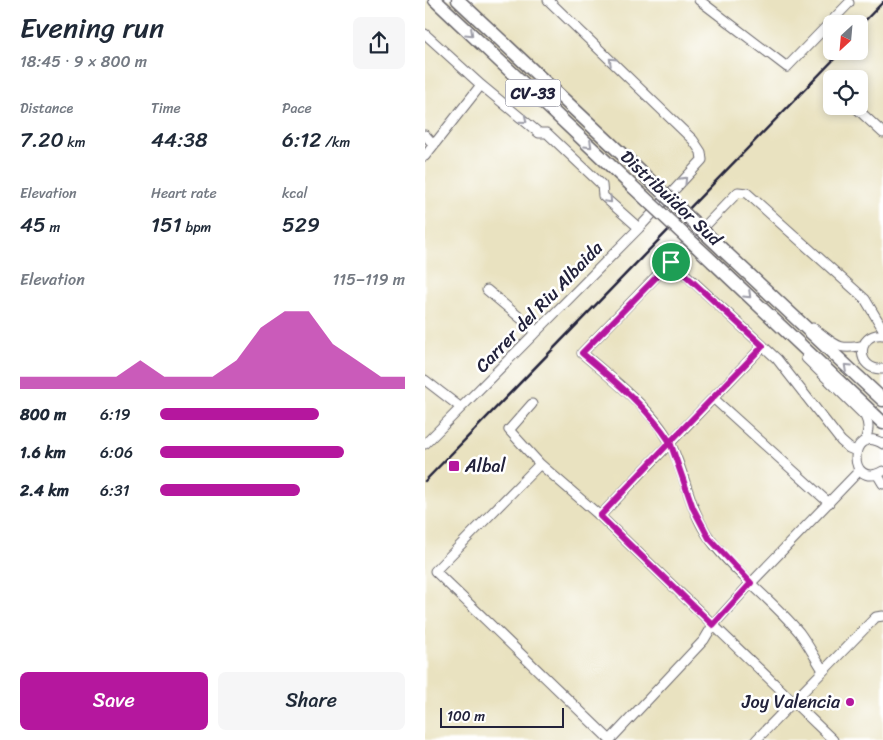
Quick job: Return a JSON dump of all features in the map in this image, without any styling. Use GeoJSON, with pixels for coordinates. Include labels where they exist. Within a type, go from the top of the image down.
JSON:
{"type":"FeatureCollection","features":[{"type":"Feature","properties":{"kind":"highway","name":"Distribuïdor Sud"},"geometry":{"type":"LineString","coordinates":[[435,0],[883,423]]}},
{"type":"Feature","properties":{"kind":"highway","name":"Distribuïdor Sud"},"geometry":{"type":"LineString","coordinates":[[458,0],[883,400]]}},
{"type":"Feature","properties":{"kind":"street","name":"Carrer del Riu Albaida"},"geometry":{"type":"LineString","coordinates":[[425,444],[639,228],[698,166],[701,160],[701,152],[693,140],[548,0]]}},
{"type":"Feature","properties":{"kind":"street"},"geometry":{"type":"LineString","coordinates":[[699,0],[787,67],[849,3]]}},
{"type":"Feature","properties":{"kind":"street"},"geometry":{"type":"LineString","coordinates":[[425,34],[481,85],[539,133],[547,134],[602,185],[603,196],[639,228]]}},
{"type":"Feature","properties":{"kind":"street"},"geometry":{"type":"LineString","coordinates":[[425,156],[481,85]]}},
{"type":"Feature","properties":{"kind":"street"},"geometry":{"type":"LineString","coordinates":[[864,115],[883,133]]}},
{"type":"Feature","properties":{"kind":"street"},"geometry":{"type":"LineString","coordinates":[[425,135],[433,145]]}},
{"type":"Feature","properties":{"kind":"street"},"geometry":{"type":"LineString","coordinates":[[823,670],[799,632],[709,538],[693,508],[670,442],[655,421],[636,401],[582,353],[738,192],[747,193],[865,299],[879,315],[883,329]]}},
{"type":"Feature","properties":{"kind":"street"},"geometry":{"type":"LineString","coordinates":[[671,262],[777,360],[841,442],[849,448],[856,450]]}},
{"type":"Feature","properties":{"kind":"street"},"geometry":{"type":"LineString","coordinates":[[487,290],[537,332]]}},
{"type":"Feature","properties":{"kind":"street"},"geometry":{"type":"LineString","coordinates":[[780,304],[841,348],[850,349],[864,345],[873,336],[879,315]]}},
{"type":"Feature","properties":{"kind":"street"},"geometry":{"type":"LineString","coordinates":[[779,325],[792,345],[865,416],[869,424],[869,431],[865,441],[856,450],[855,461],[860,470],[868,474],[880,472],[883,484]]}},
{"type":"Feature","properties":{"kind":"street"},"geometry":{"type":"LineString","coordinates":[[873,336],[883,335]]}},
{"type":"Feature","properties":{"kind":"street"},"geometry":{"type":"LineString","coordinates":[[864,345],[863,356],[868,365],[877,370],[883,369]]}},
{"type":"Feature","properties":{"kind":"street"},"geometry":{"type":"LineString","coordinates":[[600,516],[763,346]]}},
{"type":"Feature","properties":{"kind":"street"},"geometry":{"type":"LineString","coordinates":[[425,380],[460,407]]}},
{"type":"Feature","properties":{"kind":"street"},"geometry":{"type":"LineString","coordinates":[[713,398],[829,503]]}},
{"type":"Feature","properties":{"kind":"street"},"geometry":{"type":"LineString","coordinates":[[532,404],[509,430],[540,464],[600,516],[833,740]]}},
{"type":"Feature","properties":{"kind":"street"},"geometry":{"type":"LineString","coordinates":[[865,441],[876,440],[883,444]]}},
{"type":"Feature","properties":{"kind":"street"},"geometry":{"type":"LineString","coordinates":[[540,464],[435,571],[610,740],[704,640],[713,625],[751,583],[860,470]]}},
{"type":"Feature","properties":{"kind":"street"},"geometry":{"type":"LineString","coordinates":[[756,740],[876,617],[883,616]]}},
{"type":"Feature","properties":{"kind":"railway"},"geometry":{"type":"LineString","coordinates":[[868,18],[883,2]]}},
{"type":"Feature","properties":{"kind":"railway"},"geometry":{"type":"LineString","coordinates":[[425,481],[833,60]]}},
{"type":"Feature","properties":{"kind":"place","name":"Albal"},"geometry":{"type":"Point","coordinates":[454,466]}},
{"type":"Feature","properties":{"kind":"place","name":"Joy Valencia"},"geometry":{"type":"Point","coordinates":[850,702]}},
{"type":"Feature","properties":{"kind":"route"},"geometry":{"type":"LineString","coordinates":[[671,262],[582,353],[636,401],[655,421],[670,442],[600,516],[713,625],[751,583],[709,538],[693,508],[670,442],[763,346],[671,262]]}}]}
